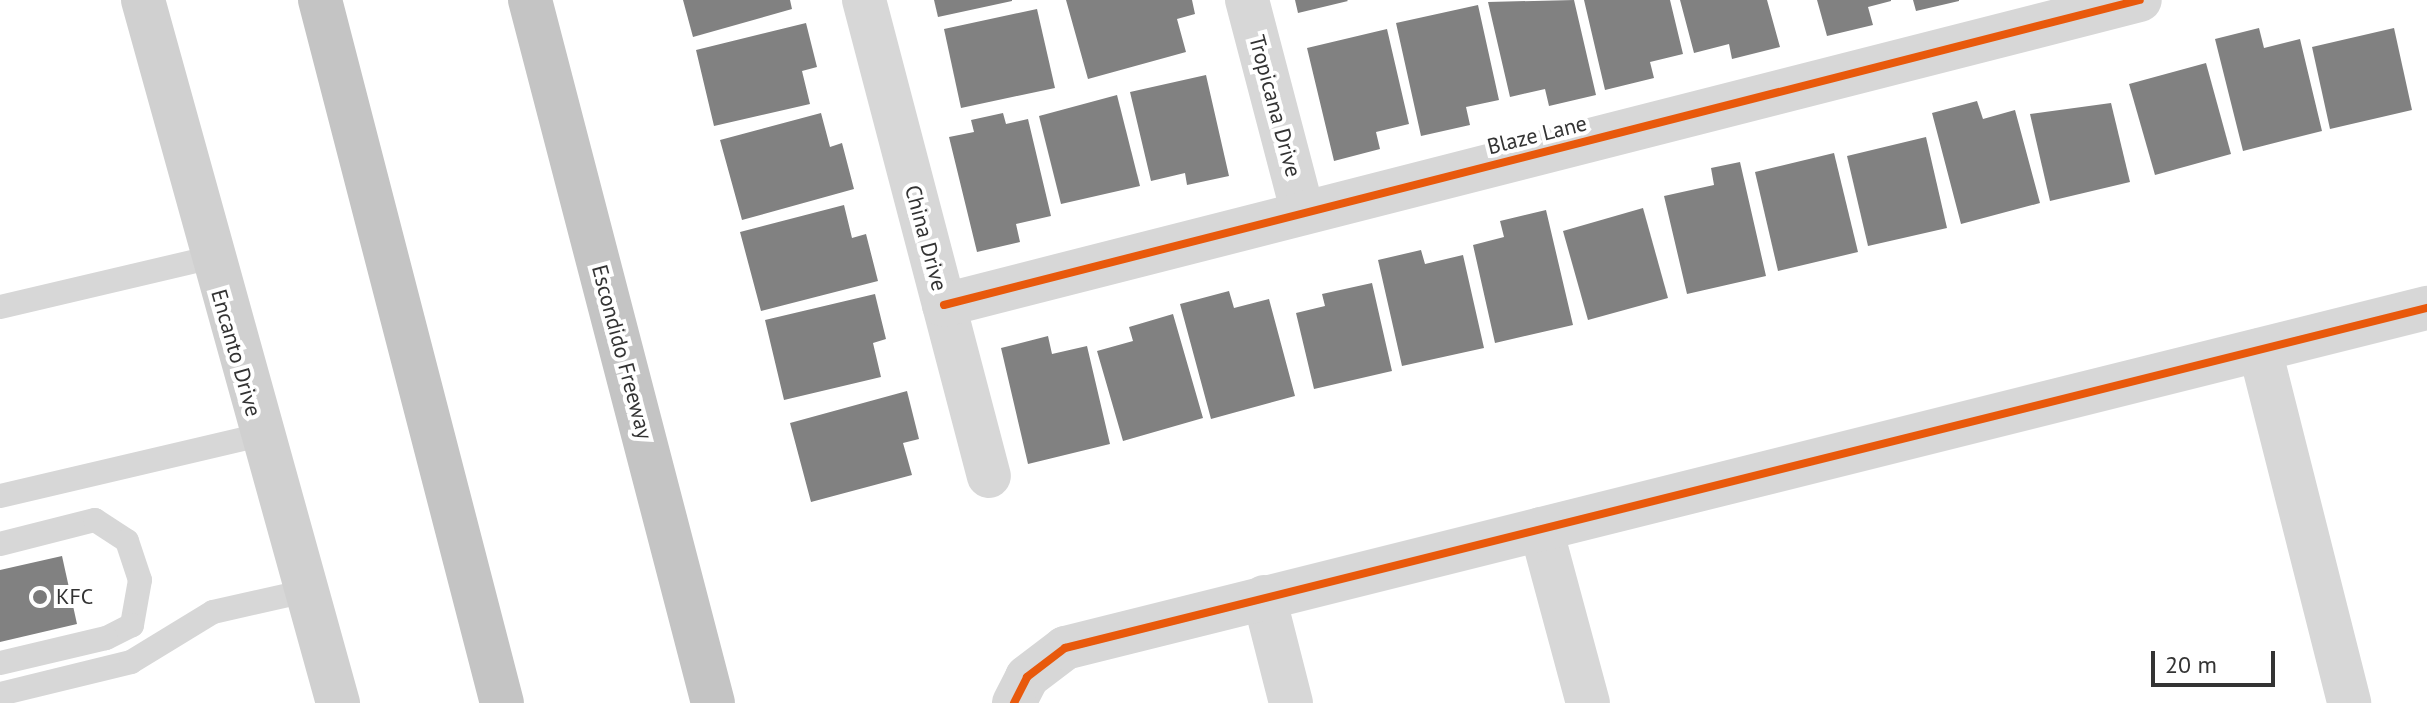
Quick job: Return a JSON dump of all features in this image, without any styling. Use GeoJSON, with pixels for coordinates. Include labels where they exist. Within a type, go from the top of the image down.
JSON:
{"type":"FeatureCollection","features":[{"type":"Feature","properties":{"kind":"highway"},"geometry":{"type":"LineString","coordinates":[[320,0],[502,703]]}},
{"type":"Feature","properties":{"kind":"highway","name":"Escondido Freeway"},"geometry":{"type":"LineString","coordinates":[[530,0],[713,703]]}},
{"type":"Feature","properties":{"kind":"main road","name":"Encanto Drive"},"geometry":{"type":"LineString","coordinates":[[143,0],[209,258],[338,703]]}},
{"type":"Feature","properties":{"kind":"street","name":"China Drive"},"geometry":{"type":"LineString","coordinates":[[864,0],[989,476]]}},
{"type":"Feature","properties":{"kind":"street","name":"Tropicana Drive"},"geometry":{"type":"LineString","coordinates":[[1247,0],[1303,213]]}},
{"type":"Feature","properties":{"kind":"street","name":"Blaze Lane"},"geometry":{"type":"LineString","coordinates":[[944,305],[2140,0]]}},
{"type":"Feature","properties":{"kind":"street"},"geometry":{"type":"LineString","coordinates":[[1014,703],[1027,677],[1065,648],[2427,308]]}},
{"type":"Feature","properties":{"kind":"street"},"geometry":{"type":"LineString","coordinates":[[2260,350],[2349,703]]}},
{"type":"Feature","properties":{"kind":"street"},"geometry":{"type":"LineString","coordinates":[[1541,529],[1588,703]]}},
{"type":"Feature","properties":{"kind":"street"},"geometry":{"type":"LineString","coordinates":[[1264,597],[1291,703]]}},
{"type":"Feature","properties":{"kind":"lane"},"geometry":{"type":"LineString","coordinates":[[0,307],[209,258]]}},
{"type":"Feature","properties":{"kind":"lane"},"geometry":{"type":"LineString","coordinates":[[0,496],[260,435]]}},
{"type":"Feature","properties":{"kind":"lane"},"geometry":{"type":"LineString","coordinates":[[0,544],[95,520],[127,541],[140,580],[132,625],[106,638],[0,663]]}},
{"type":"Feature","properties":{"kind":"lane"},"geometry":{"type":"LineString","coordinates":[[0,694],[131,662],[213,612],[306,591]]}},
{"type":"Feature","properties":{"kind":"building"},"geometry":{"type":"Polygon","coordinates":[[[683,0],[790,0],[792,9],[693,37],[683,0]]]}},
{"type":"Feature","properties":{"kind":"building"},"geometry":{"type":"Polygon","coordinates":[[[934,0],[1012,0],[1012,1],[938,17],[934,0]]]}},
{"type":"Feature","properties":{"kind":"building"},"geometry":{"type":"Polygon","coordinates":[[[1066,0],[1192,0],[1195,14],[1177,19],[1186,52],[1088,79],[1066,0]]]}},
{"type":"Feature","properties":{"kind":"building"},"geometry":{"type":"Polygon","coordinates":[[[1295,0],[1347,0],[1348,1],[1298,13],[1295,0]]]}},
{"type":"Feature","properties":{"kind":"building"},"geometry":{"type":"Polygon","coordinates":[[[1574,0],[1596,95],[1549,106],[1545,89],[1510,97],[1488,2],[1574,0]]]}},
{"type":"Feature","properties":{"kind":"building"},"geometry":{"type":"Polygon","coordinates":[[[1584,0],[1670,0],[1683,54],[1650,62],[1654,78],[1605,90],[1584,0]]]}},
{"type":"Feature","properties":{"kind":"building"},"geometry":{"type":"Polygon","coordinates":[[[1680,0],[1767,0],[1780,47],[1732,59],[1729,44],[1694,53],[1680,0]]]}},
{"type":"Feature","properties":{"kind":"building"},"geometry":{"type":"Polygon","coordinates":[[[1817,0],[1891,1],[1868,7],[1873,25],[1827,36],[1817,0]]]}},
{"type":"Feature","properties":{"kind":"building"},"geometry":{"type":"Polygon","coordinates":[[[1913,0],[1959,0],[1959,1],[1916,11],[1913,0]]]}},
{"type":"Feature","properties":{"kind":"building"},"geometry":{"type":"Polygon","coordinates":[[[1478,5],[1499,100],[1466,107],[1470,125],[1421,136],[1396,23],[1478,5]]]}},
{"type":"Feature","properties":{"kind":"building"},"geometry":{"type":"Polygon","coordinates":[[[1037,9],[1055,88],[961,108],[944,29],[1037,9]]]}},
{"type":"Feature","properties":{"kind":"building"},"geometry":{"type":"Polygon","coordinates":[[[806,23],[817,67],[802,71],[810,104],[714,126],[696,50],[806,23]]]}},
{"type":"Feature","properties":{"kind":"building"},"geometry":{"type":"Polygon","coordinates":[[[2259,28],[2264,48],[2300,39],[2322,131],[2243,151],[2215,39],[2259,28]]]}},
{"type":"Feature","properties":{"kind":"building"},"geometry":{"type":"Polygon","coordinates":[[[2394,28],[2412,110],[2330,129],[2312,47],[2394,28]]]}},
{"type":"Feature","properties":{"kind":"building"},"geometry":{"type":"Polygon","coordinates":[[[1387,29],[1409,124],[1376,132],[1380,149],[1334,161],[1307,48],[1387,29]]]}},
{"type":"Feature","properties":{"kind":"building"},"geometry":{"type":"Polygon","coordinates":[[[2206,63],[2231,154],[2155,175],[2129,84],[2206,63]]]}},
{"type":"Feature","properties":{"kind":"building"},"geometry":{"type":"Polygon","coordinates":[[[1206,75],[1229,176],[1187,185],[1185,173],[1151,181],[1130,92],[1206,75]]]}},
{"type":"Feature","properties":{"kind":"building"},"geometry":{"type":"Polygon","coordinates":[[[1117,95],[1140,186],[1061,204],[1039,116],[1117,95]]]}},
{"type":"Feature","properties":{"kind":"building"},"geometry":{"type":"Polygon","coordinates":[[[1977,101],[1983,119],[2015,110],[2040,203],[1961,224],[1932,113],[1977,101]]]}},
{"type":"Feature","properties":{"kind":"building"},"geometry":{"type":"Polygon","coordinates":[[[2111,103],[2130,182],[2050,201],[2030,114],[2111,103]]]}},
{"type":"Feature","properties":{"kind":"building"},"geometry":{"type":"Polygon","coordinates":[[[821,113],[830,147],[842,143],[854,189],[742,220],[720,140],[821,113]]]}},
{"type":"Feature","properties":{"kind":"building"},"geometry":{"type":"Polygon","coordinates":[[[1003,113],[1006,124],[1028,119],[1051,216],[1016,224],[1020,242],[977,252],[949,137],[974,132],[971,120],[1003,113]]]}},
{"type":"Feature","properties":{"kind":"building"},"geometry":{"type":"Polygon","coordinates":[[[1926,137],[1947,228],[1868,246],[1847,156],[1926,137]]]}},
{"type":"Feature","properties":{"kind":"building"},"geometry":{"type":"Polygon","coordinates":[[[1834,153],[1858,252],[1778,271],[1755,172],[1834,153]]]}},
{"type":"Feature","properties":{"kind":"building"},"geometry":{"type":"Polygon","coordinates":[[[1740,162],[1766,276],[1687,294],[1664,196],[1714,185],[1711,168],[1740,162]]]}},
{"type":"Feature","properties":{"kind":"building"},"geometry":{"type":"Polygon","coordinates":[[[844,205],[852,238],[866,234],[878,281],[761,311],[740,232],[844,205]]]}},
{"type":"Feature","properties":{"kind":"building"},"geometry":{"type":"Polygon","coordinates":[[[1643,208],[1668,298],[1588,320],[1563,231],[1643,208]]]}},
{"type":"Feature","properties":{"kind":"building"},"geometry":{"type":"Polygon","coordinates":[[[1546,210],[1573,325],[1495,343],[1473,245],[1504,237],[1500,221],[1546,210]]]}},
{"type":"Feature","properties":{"kind":"building"},"geometry":{"type":"Polygon","coordinates":[[[1421,250],[1425,264],[1463,255],[1484,348],[1402,366],[1378,260],[1421,250]]]}},
{"type":"Feature","properties":{"kind":"building"},"geometry":{"type":"Polygon","coordinates":[[[1372,283],[1392,371],[1314,389],[1296,313],[1325,306],[1322,294],[1372,283]]]}},
{"type":"Feature","properties":{"kind":"building"},"geometry":{"type":"Polygon","coordinates":[[[1229,291],[1234,308],[1269,299],[1295,396],[1211,419],[1180,304],[1229,291]]]}},
{"type":"Feature","properties":{"kind":"building"},"geometry":{"type":"Polygon","coordinates":[[[875,294],[886,339],[873,343],[881,377],[784,400],[765,320],[875,294]]]}},
{"type":"Feature","properties":{"kind":"building"},"geometry":{"type":"Polygon","coordinates":[[[1173,314],[1203,418],[1123,441],[1097,351],[1133,341],[1129,327],[1173,314]]]}},
{"type":"Feature","properties":{"kind":"building"},"geometry":{"type":"Polygon","coordinates":[[[1048,336],[1052,354],[1087,346],[1110,444],[1028,464],[1001,348],[1048,336]]]}},
{"type":"Feature","properties":{"kind":"building"},"geometry":{"type":"Polygon","coordinates":[[[907,391],[919,439],[903,443],[912,475],[811,502],[790,423],[907,391]]]}},
{"type":"Feature","properties":{"kind":"building","name":"KFC"},"geometry":{"type":"Polygon","coordinates":[[[62,556],[77,624],[0,642],[0,570],[62,556]]]}},
{"type":"Feature","properties":{"kind":"cycle path"},"geometry":{"type":"LineString","coordinates":[[944,305],[2140,0]]}},
{"type":"Feature","properties":{"kind":"cycle path"},"geometry":{"type":"LineString","coordinates":[[1014,703],[1027,677],[1065,648],[2427,308]]}},
{"type":"Feature","properties":{"kind":"place","name":"KFC"},"geometry":{"type":"Point","coordinates":[40,597]}}]}
